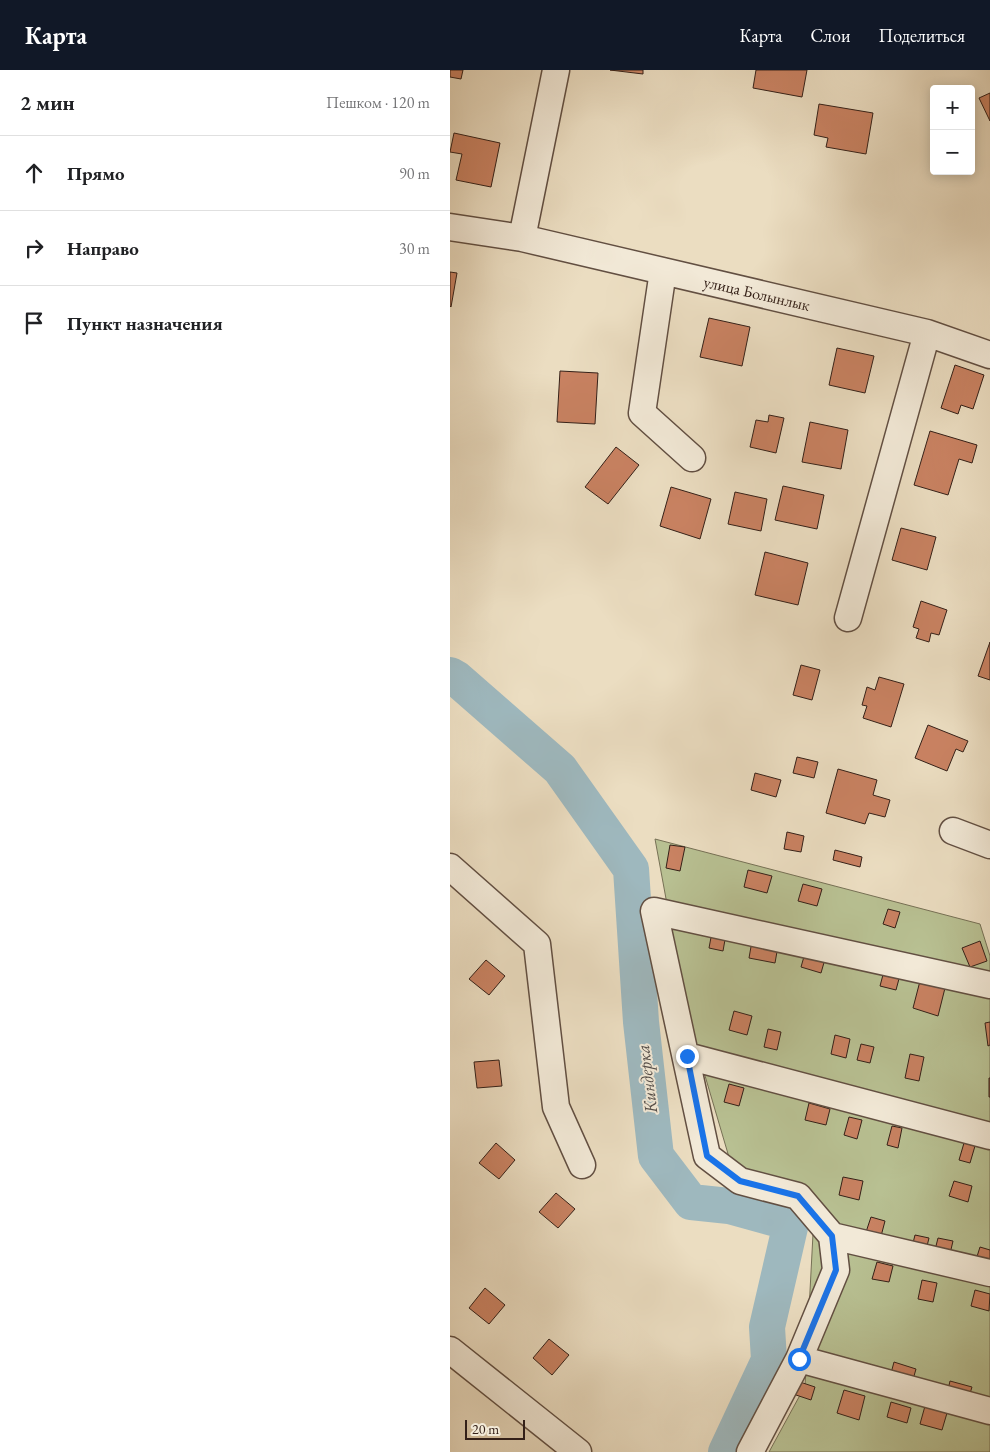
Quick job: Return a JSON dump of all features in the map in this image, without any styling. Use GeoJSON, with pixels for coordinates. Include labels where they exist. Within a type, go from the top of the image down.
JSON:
{"type":"FeatureCollection","features":[{"type":"Feature","properties":{"kind":"street"},"geometry":{"type":"LineString","coordinates":[[522,238],[556,70]]}},
{"type":"Feature","properties":{"kind":"street","name":"улица Болынлык"},"geometry":{"type":"LineString","coordinates":[[450,227],[522,238],[663,271],[926,333],[990,354]]}},
{"type":"Feature","properties":{"kind":"street"},"geometry":{"type":"LineString","coordinates":[[663,271],[642,412],[692,458]]}},
{"type":"Feature","properties":{"kind":"street"},"geometry":{"type":"LineString","coordinates":[[848,618],[926,333]]}},
{"type":"Feature","properties":{"kind":"street"},"geometry":{"type":"LineString","coordinates":[[953,831],[990,845]]}},
{"type":"Feature","properties":{"kind":"street"},"geometry":{"type":"LineString","coordinates":[[450,867],[537,944],[556,1107],[582,1165]]}},
{"type":"Feature","properties":{"kind":"street"},"geometry":{"type":"LineString","coordinates":[[750,1452],[799,1359],[836,1270],[832,1236],[798,1196],[740,1181],[707,1156],[687,1056],[654,911],[990,985]]}},
{"type":"Feature","properties":{"kind":"street"},"geometry":{"type":"LineString","coordinates":[[687,1056],[990,1136]]}},
{"type":"Feature","properties":{"kind":"street"},"geometry":{"type":"LineString","coordinates":[[832,1236],[990,1273]]}},
{"type":"Feature","properties":{"kind":"street"},"geometry":{"type":"LineString","coordinates":[[450,1350],[578,1452]]}},
{"type":"Feature","properties":{"kind":"street"},"geometry":{"type":"LineString","coordinates":[[799,1359],[990,1411]]}},
{"type":"Feature","properties":{"kind":"green space"},"geometry":{"type":"Polygon","coordinates":[[[655,839],[980,924],[990,956],[990,1452],[769,1452],[805,1386],[815,1196],[731,1164],[688,1018],[655,839]]]}},
{"type":"Feature","properties":{"kind":"building"},"geometry":{"type":"Polygon","coordinates":[[[450,70],[463,70],[461,79],[450,77],[450,70]]]}},
{"type":"Feature","properties":{"kind":"building"},"geometry":{"type":"Polygon","coordinates":[[[610,70],[643,70],[643,74],[610,70]]]}},
{"type":"Feature","properties":{"kind":"building"},"geometry":{"type":"Polygon","coordinates":[[[756,70],[807,70],[802,97],[753,88],[756,70]]]}},
{"type":"Feature","properties":{"kind":"building"},"geometry":{"type":"Polygon","coordinates":[[[990,93],[990,121],[979,98],[990,93]]]}},
{"type":"Feature","properties":{"kind":"building"},"geometry":{"type":"Polygon","coordinates":[[[819,104],[873,113],[866,154],[826,147],[828,138],[814,135],[819,104]]]}},
{"type":"Feature","properties":{"kind":"building"},"geometry":{"type":"Polygon","coordinates":[[[454,133],[500,143],[491,187],[456,180],[462,154],[450,152],[454,133]]]}},
{"type":"Feature","properties":{"kind":"building"},"geometry":{"type":"Polygon","coordinates":[[[450,272],[457,273],[451,307],[450,306],[450,272]]]}},
{"type":"Feature","properties":{"kind":"building"},"geometry":{"type":"Polygon","coordinates":[[[709,318],[750,327],[742,366],[700,357],[709,318]]]}},
{"type":"Feature","properties":{"kind":"building"},"geometry":{"type":"Polygon","coordinates":[[[837,348],[874,356],[865,393],[829,385],[837,348]]]}},
{"type":"Feature","properties":{"kind":"building"},"geometry":{"type":"Polygon","coordinates":[[[955,365],[984,375],[973,409],[961,405],[958,414],[941,408],[955,365]]]}},
{"type":"Feature","properties":{"kind":"building"},"geometry":{"type":"Polygon","coordinates":[[[560,371],[598,373],[595,424],[557,422],[560,371]]]}},
{"type":"Feature","properties":{"kind":"building"},"geometry":{"type":"Polygon","coordinates":[[[769,415],[784,418],[776,453],[750,447],[756,420],[768,422],[769,415]]]}},
{"type":"Feature","properties":{"kind":"building"},"geometry":{"type":"Polygon","coordinates":[[[810,422],[848,430],[841,469],[802,462],[810,422]]]}},
{"type":"Feature","properties":{"kind":"building"},"geometry":{"type":"Polygon","coordinates":[[[930,431],[977,445],[972,463],[959,459],[948,495],[914,485],[930,431]]]}},
{"type":"Feature","properties":{"kind":"building"},"geometry":{"type":"Polygon","coordinates":[[[616,447],[639,465],[608,504],[585,487],[616,447]]]}},
{"type":"Feature","properties":{"kind":"building"},"geometry":{"type":"Polygon","coordinates":[[[783,486],[824,495],[817,529],[775,520],[783,486]]]}},
{"type":"Feature","properties":{"kind":"building"},"geometry":{"type":"Polygon","coordinates":[[[671,487],[711,499],[700,539],[660,526],[671,487]]]}},
{"type":"Feature","properties":{"kind":"building"},"geometry":{"type":"Polygon","coordinates":[[[735,492],[767,499],[761,531],[728,524],[735,492]]]}},
{"type":"Feature","properties":{"kind":"building"},"geometry":{"type":"Polygon","coordinates":[[[901,528],[936,537],[927,570],[892,560],[901,528]]]}},
{"type":"Feature","properties":{"kind":"building"},"geometry":{"type":"Polygon","coordinates":[[[765,552],[808,563],[798,605],[755,595],[765,552]]]}},
{"type":"Feature","properties":{"kind":"building"},"geometry":{"type":"Polygon","coordinates":[[[921,601],[947,610],[939,635],[931,633],[929,642],[916,638],[919,629],[913,627],[921,601]]]}},
{"type":"Feature","properties":{"kind":"building"},"geometry":{"type":"Polygon","coordinates":[[[990,642],[990,680],[978,676],[990,642]]]}},
{"type":"Feature","properties":{"kind":"building"},"geometry":{"type":"Polygon","coordinates":[[[801,665],[820,670],[812,700],[793,695],[801,665]]]}},
{"type":"Feature","properties":{"kind":"building"},"geometry":{"type":"Polygon","coordinates":[[[879,677],[904,684],[891,727],[863,718],[867,706],[862,705],[867,687],[875,690],[879,677]]]}},
{"type":"Feature","properties":{"kind":"building"},"geometry":{"type":"Polygon","coordinates":[[[928,725],[968,741],[963,752],[956,749],[947,771],[915,758],[928,725]]]}},
{"type":"Feature","properties":{"kind":"building"},"geometry":{"type":"Polygon","coordinates":[[[797,757],[818,762],[814,778],[793,773],[797,757]]]}},
{"type":"Feature","properties":{"kind":"building"},"geometry":{"type":"Polygon","coordinates":[[[838,769],[877,780],[873,795],[890,800],[885,817],[869,813],[865,824],[826,813],[838,769]]]}},
{"type":"Feature","properties":{"kind":"building"},"geometry":{"type":"Polygon","coordinates":[[[755,773],[781,780],[776,797],[751,790],[755,773]]]}},
{"type":"Feature","properties":{"kind":"building"},"geometry":{"type":"Polygon","coordinates":[[[787,832],[804,836],[801,852],[784,849],[787,832]]]}},
{"type":"Feature","properties":{"kind":"building"},"geometry":{"type":"Polygon","coordinates":[[[670,845],[685,847],[680,871],[666,868],[670,845]]]}},
{"type":"Feature","properties":{"kind":"building"},"geometry":{"type":"Polygon","coordinates":[[[835,850],[862,857],[860,867],[833,860],[835,850]]]}},
{"type":"Feature","properties":{"kind":"building"},"geometry":{"type":"Polygon","coordinates":[[[748,870],[772,876],[767,893],[744,887],[748,870]]]}},
{"type":"Feature","properties":{"kind":"building"},"geometry":{"type":"Polygon","coordinates":[[[803,884],[822,889],[817,906],[798,901],[803,884]]]}},
{"type":"Feature","properties":{"kind":"building"},"geometry":{"type":"Polygon","coordinates":[[[888,909],[900,912],[895,928],[883,924],[888,909]]]}},
{"type":"Feature","properties":{"kind":"building"},"geometry":{"type":"Polygon","coordinates":[[[712,932],[726,934],[723,951],[709,948],[712,932]]]}},
{"type":"Feature","properties":{"kind":"building"},"geometry":{"type":"Polygon","coordinates":[[[752,941],[778,946],[775,963],[749,958],[752,941]]]}},
{"type":"Feature","properties":{"kind":"building"},"geometry":{"type":"Polygon","coordinates":[[[980,941],[987,961],[970,967],[962,948],[980,941]]]}},
{"type":"Feature","properties":{"kind":"building"},"geometry":{"type":"Polygon","coordinates":[[[805,953],[825,959],[821,973],[801,967],[805,953]]]}},
{"type":"Feature","properties":{"kind":"building"},"geometry":{"type":"Polygon","coordinates":[[[486,960],[505,976],[489,995],[469,979],[486,960]]]}},
{"type":"Feature","properties":{"kind":"building"},"geometry":{"type":"Polygon","coordinates":[[[884,971],[900,975],[896,990],[880,986],[884,971]]]}},
{"type":"Feature","properties":{"kind":"building"},"geometry":{"type":"Polygon","coordinates":[[[920,981],[945,988],[938,1016],[913,1008],[920,981]]]}},
{"type":"Feature","properties":{"kind":"building"},"geometry":{"type":"Polygon","coordinates":[[[734,1011],[752,1016],[747,1035],[729,1030],[734,1011]]]}},
{"type":"Feature","properties":{"kind":"building"},"geometry":{"type":"Polygon","coordinates":[[[990,1022],[990,1045],[988,1046],[985,1023],[990,1022]]]}},
{"type":"Feature","properties":{"kind":"building"},"geometry":{"type":"Polygon","coordinates":[[[768,1029],[781,1032],[777,1050],[764,1047],[768,1029]]]}},
{"type":"Feature","properties":{"kind":"building"},"geometry":{"type":"Polygon","coordinates":[[[835,1035],[850,1039],[846,1058],[831,1054],[835,1035]]]}},
{"type":"Feature","properties":{"kind":"building"},"geometry":{"type":"Polygon","coordinates":[[[861,1044],[874,1047],[870,1063],[857,1060],[861,1044]]]}},
{"type":"Feature","properties":{"kind":"building"},"geometry":{"type":"Polygon","coordinates":[[[910,1054],[924,1057],[919,1081],[905,1078],[910,1054]]]}},
{"type":"Feature","properties":{"kind":"building"},"geometry":{"type":"Polygon","coordinates":[[[499,1060],[502,1086],[477,1088],[474,1062],[499,1060]]]}},
{"type":"Feature","properties":{"kind":"building"},"geometry":{"type":"Polygon","coordinates":[[[990,1078],[990,1097],[989,1097],[990,1078]]]}},
{"type":"Feature","properties":{"kind":"building"},"geometry":{"type":"Polygon","coordinates":[[[729,1084],[744,1088],[739,1106],[724,1102],[729,1084]]]}},
{"type":"Feature","properties":{"kind":"building"},"geometry":{"type":"Polygon","coordinates":[[[809,1103],[830,1109],[826,1125],[805,1120],[809,1103]]]}},
{"type":"Feature","properties":{"kind":"building"},"geometry":{"type":"Polygon","coordinates":[[[849,1117],[862,1120],[857,1139],[844,1135],[849,1117]]]}},
{"type":"Feature","properties":{"kind":"building"},"geometry":{"type":"Polygon","coordinates":[[[892,1126],[902,1128],[898,1148],[887,1145],[892,1126]]]}},
{"type":"Feature","properties":{"kind":"building"},"geometry":{"type":"Polygon","coordinates":[[[496,1143],[515,1160],[499,1179],[479,1163],[496,1143]]]}},
{"type":"Feature","properties":{"kind":"building"},"geometry":{"type":"Polygon","coordinates":[[[964,1143],[975,1146],[970,1163],[959,1160],[964,1143]]]}},
{"type":"Feature","properties":{"kind":"building"},"geometry":{"type":"Polygon","coordinates":[[[843,1177],[863,1181],[859,1200],[839,1195],[843,1177]]]}},
{"type":"Feature","properties":{"kind":"building"},"geometry":{"type":"Polygon","coordinates":[[[954,1181],[972,1186],[968,1202],[949,1196],[954,1181]]]}},
{"type":"Feature","properties":{"kind":"building"},"geometry":{"type":"Polygon","coordinates":[[[556,1193],[575,1209],[558,1228],[539,1212],[556,1193]]]}},
{"type":"Feature","properties":{"kind":"building"},"geometry":{"type":"Polygon","coordinates":[[[871,1217],[885,1221],[880,1240],[865,1235],[871,1217]]]}},
{"type":"Feature","properties":{"kind":"building"},"geometry":{"type":"Polygon","coordinates":[[[915,1235],[929,1238],[925,1254],[911,1251],[915,1235]]]}},
{"type":"Feature","properties":{"kind":"building"},"geometry":{"type":"Polygon","coordinates":[[[938,1238],[953,1241],[949,1258],[934,1254],[938,1238]]]}},
{"type":"Feature","properties":{"kind":"building"},"geometry":{"type":"Polygon","coordinates":[[[980,1247],[990,1250],[990,1268],[975,1263],[980,1247]]]}},
{"type":"Feature","properties":{"kind":"building"},"geometry":{"type":"Polygon","coordinates":[[[877,1262],[893,1266],[889,1282],[872,1279],[877,1262]]]}},
{"type":"Feature","properties":{"kind":"building"},"geometry":{"type":"Polygon","coordinates":[[[922,1280],[937,1283],[933,1302],[918,1299],[922,1280]]]}},
{"type":"Feature","properties":{"kind":"building"},"geometry":{"type":"Polygon","coordinates":[[[485,1288],[505,1305],[489,1324],[469,1308],[485,1288]]]}},
{"type":"Feature","properties":{"kind":"building"},"geometry":{"type":"Polygon","coordinates":[[[975,1290],[990,1294],[989,1311],[971,1306],[975,1290]]]}},
{"type":"Feature","properties":{"kind":"building"},"geometry":{"type":"Polygon","coordinates":[[[549,1339],[569,1355],[552,1375],[533,1358],[549,1339]]]}},
{"type":"Feature","properties":{"kind":"building"},"geometry":{"type":"Polygon","coordinates":[[[894,1362],[916,1369],[912,1383],[890,1377],[894,1362]]]}},
{"type":"Feature","properties":{"kind":"building"},"geometry":{"type":"Polygon","coordinates":[[[794,1380],[815,1387],[811,1400],[790,1393],[794,1380]]]}},
{"type":"Feature","properties":{"kind":"building"},"geometry":{"type":"Polygon","coordinates":[[[950,1381],[972,1387],[968,1400],[947,1394],[950,1381]]]}},
{"type":"Feature","properties":{"kind":"building"},"geometry":{"type":"Polygon","coordinates":[[[844,1390],[865,1396],[859,1420],[837,1413],[844,1390]]]}},
{"type":"Feature","properties":{"kind":"building"},"geometry":{"type":"Polygon","coordinates":[[[891,1402],[911,1408],[907,1423],[887,1417],[891,1402]]]}},
{"type":"Feature","properties":{"kind":"building"},"geometry":{"type":"Polygon","coordinates":[[[925,1406],[947,1413],[942,1430],[920,1424],[925,1406]]]}},
{"type":"Feature","properties":{"kind":"waterway","name":"Киндерка"},"geometry":{"type":"LineString","coordinates":[[450,675],[457,679],[560,769],[631,869],[641,1022],[656,1156],[691,1202],[729,1206],[791,1223],[767,1327],[769,1360],[726,1452]]}},
{"type":"Feature","properties":{"kind":"route"},"geometry":{"type":"LineString","coordinates":[[687,1056],[707,1156],[740,1181],[798,1196],[832,1236],[836,1270],[799,1359]]}}]}
